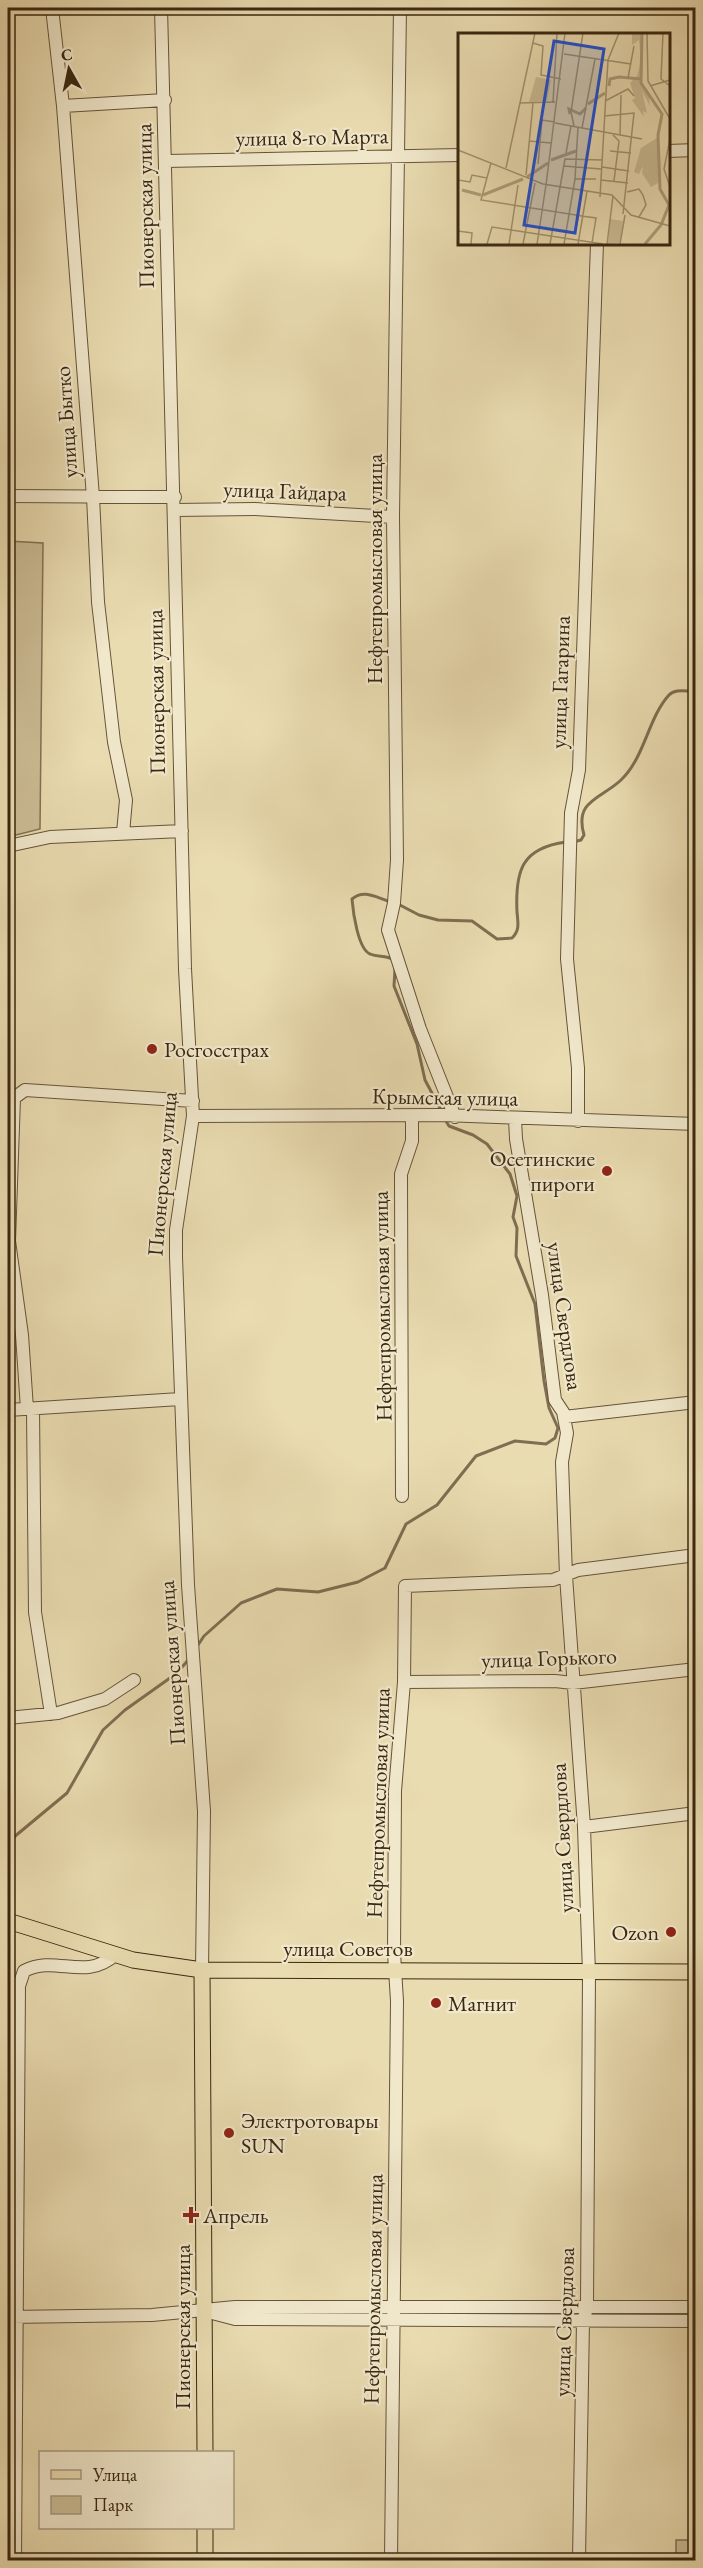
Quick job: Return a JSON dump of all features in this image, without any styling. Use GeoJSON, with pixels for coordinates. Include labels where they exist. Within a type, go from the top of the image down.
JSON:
{"type":"FeatureCollection","features":[{"type":"Feature","properties":{"kind":"main road","name":"улица Советов"},"geometry":{"type":"LineString","coordinates":[[8,1922],[115,1955],[160,1966],[202,1970],[696,1972]]}},
{"type":"Feature","properties":{"kind":"main road","name":"Пионерская улица"},"geometry":{"type":"LineString","coordinates":[[202,1970],[205,2451]]}},
{"type":"Feature","properties":{"kind":"main road"},"geometry":{"type":"LineString","coordinates":[[205,2529],[205,2560]]}},
{"type":"Feature","properties":{"kind":"street","name":"улица Бытко"},"geometry":{"type":"LineString","coordinates":[[52,8],[63,106],[93,496],[98,602],[114,742],[126,800],[123,832]]}},
{"type":"Feature","properties":{"kind":"street","name":"Пионерская улица"},"geometry":{"type":"LineString","coordinates":[[161,8],[185,969],[193,1101],[193,1116],[176,1230],[188,1585],[204,1811],[202,1970]]}},
{"type":"Feature","properties":{"kind":"street","name":"Нефтепромысловая улица"},"geometry":{"type":"LineString","coordinates":[[400,8],[393,517],[397,860],[394,903],[388,930],[420,1029],[455,1117]]}},
{"type":"Feature","properties":{"kind":"street"},"geometry":{"type":"LineString","coordinates":[[63,106],[165,100]]}},
{"type":"Feature","properties":{"kind":"street"},"geometry":{"type":"LineString","coordinates":[[670,150],[696,150]]}},
{"type":"Feature","properties":{"kind":"street","name":"улица 8-го Марта"},"geometry":{"type":"LineString","coordinates":[[166,161],[458,155]]}},
{"type":"Feature","properties":{"kind":"street","name":"улица Гагарина"},"geometry":{"type":"LineString","coordinates":[[578,1120],[578,1068],[567,958],[571,813],[579,770],[597,244]]}},
{"type":"Feature","properties":{"kind":"street","name":"улица Гайдара"},"geometry":{"type":"LineString","coordinates":[[8,496],[93,496],[175,504],[393,517]]}},
{"type":"Feature","properties":{"kind":"street"},"geometry":{"type":"LineString","coordinates":[[8,846],[50,837],[182,831]]}},
{"type":"Feature","properties":{"kind":"street"},"geometry":{"type":"LineString","coordinates":[[51,1714],[35,1612],[30,1409],[8,1241],[14,1098],[19,1092],[33,1091],[193,1101]]}},
{"type":"Feature","properties":{"kind":"street","name":"Крымская улица"},"geometry":{"type":"LineString","coordinates":[[193,1116],[455,1117],[696,1124]]}},
{"type":"Feature","properties":{"kind":"street","name":"Нефтепромысловая улица"},"geometry":{"type":"LineString","coordinates":[[402,1496],[401,1174],[412,1141],[412,1117]]}},
{"type":"Feature","properties":{"kind":"street","name":"улица Свердлова"},"geometry":{"type":"LineString","coordinates":[[515,1119],[516,1139],[542,1295],[555,1400],[564,1417],[567,1432],[562,1462],[566,1576],[584,1827],[589,1973],[587,2308],[583,2321],[579,2560]]}},
{"type":"Feature","properties":{"kind":"street"},"geometry":{"type":"LineString","coordinates":[[8,1410],[180,1400]]}},
{"type":"Feature","properties":{"kind":"street"},"geometry":{"type":"LineString","coordinates":[[564,1417],[696,1402]]}},
{"type":"Feature","properties":{"kind":"street"},"geometry":{"type":"LineString","coordinates":[[566,1576],[578,1570],[696,1556]]}},
{"type":"Feature","properties":{"kind":"street","name":"Нефтепромысловая улица"},"geometry":{"type":"LineString","coordinates":[[391,2560],[397,1970],[394,1953],[395,1791],[404,1682],[405,1586],[553,1580],[566,1576]]}},
{"type":"Feature","properties":{"kind":"street","name":"улица Горького"},"geometry":{"type":"LineString","coordinates":[[404,1682],[555,1681],[573,1683],[696,1669]]}},
{"type":"Feature","properties":{"kind":"street"},"geometry":{"type":"LineString","coordinates":[[8,1718],[51,1714],[105,1699],[134,1680]]}},
{"type":"Feature","properties":{"kind":"street"},"geometry":{"type":"LineString","coordinates":[[584,1827],[696,1813]]}},
{"type":"Feature","properties":{"kind":"street"},"geometry":{"type":"LineString","coordinates":[[15,2560],[12,2317],[21,1977],[24,1971],[35,1965],[96,1968],[115,1955]]}},
{"type":"Feature","properties":{"kind":"street"},"geometry":{"type":"LineString","coordinates":[[12,2317],[152,2315],[235,2307],[696,2307]]}},
{"type":"Feature","properties":{"kind":"street"},"geometry":{"type":"LineString","coordinates":[[205,2311],[235,2319],[696,2321]]}},
{"type":"Feature","properties":{"kind":"green space"},"geometry":{"type":"Polygon","coordinates":[[[8,541],[43,543],[40,829],[8,837],[8,541]]]}},
{"type":"Feature","properties":{"kind":"green space"},"geometry":{"type":"Polygon","coordinates":[[[676,2540],[695,2540],[695,2560],[676,2560],[676,2540]]]}},
{"type":"Feature","properties":{"kind":"waterway"},"geometry":{"type":"LineString","coordinates":[[573,842],[581,840],[584,835],[582,823],[586,807],[629,771],[656,715],[669,695],[678,691],[696,691]]}},
{"type":"Feature","properties":{"kind":"waterway"},"geometry":{"type":"LineString","coordinates":[[398,904],[419,915],[438,920],[472,921],[497,939],[512,938],[518,926],[518,884],[524,864],[540,850],[566,842]]}},
{"type":"Feature","properties":{"kind":"waterway"},"geometry":{"type":"LineString","coordinates":[[392,902],[367,894],[352,899],[357,930],[366,951],[394,960]]}},
{"type":"Feature","properties":{"kind":"waterway"},"geometry":{"type":"LineString","coordinates":[[395,969],[394,986],[417,1044],[425,1080],[442,1112]]}},
{"type":"Feature","properties":{"kind":"waterway"},"geometry":{"type":"LineString","coordinates":[[196,1648],[204,1636],[241,1603],[277,1589],[318,1592],[358,1582],[385,1568],[406,1524],[437,1505],[476,1456],[515,1441],[546,1444],[555,1438],[558,1428],[549,1408],[535,1304],[516,1256],[517,1228],[513,1217],[517,1196],[510,1174],[487,1144],[473,1135],[449,1126],[444,1118]]}},
{"type":"Feature","properties":{"kind":"waterway"},"geometry":{"type":"LineString","coordinates":[[8,1842],[67,1793],[103,1730],[125,1710],[177,1673],[189,1659]]}},
{"type":"Feature","properties":{"kind":"place","name":"Росгосстрах"},"geometry":{"type":"Point","coordinates":[152,1049]}},
{"type":"Feature","properties":{"kind":"place","name":"Осетинские пироги"},"geometry":{"type":"Point","coordinates":[607,1171]}},
{"type":"Feature","properties":{"kind":"place","name":"Ozon"},"geometry":{"type":"Point","coordinates":[671,1932]}},
{"type":"Feature","properties":{"kind":"place","name":"Магнит"},"geometry":{"type":"Point","coordinates":[436,2003]}},
{"type":"Feature","properties":{"kind":"place","name":"Электротовары SUN"},"geometry":{"type":"Point","coordinates":[229,2133]}},
{"type":"Feature","properties":{"kind":"place","name":"Апрель"},"geometry":{"type":"Point","coordinates":[191,2215]}}]}
